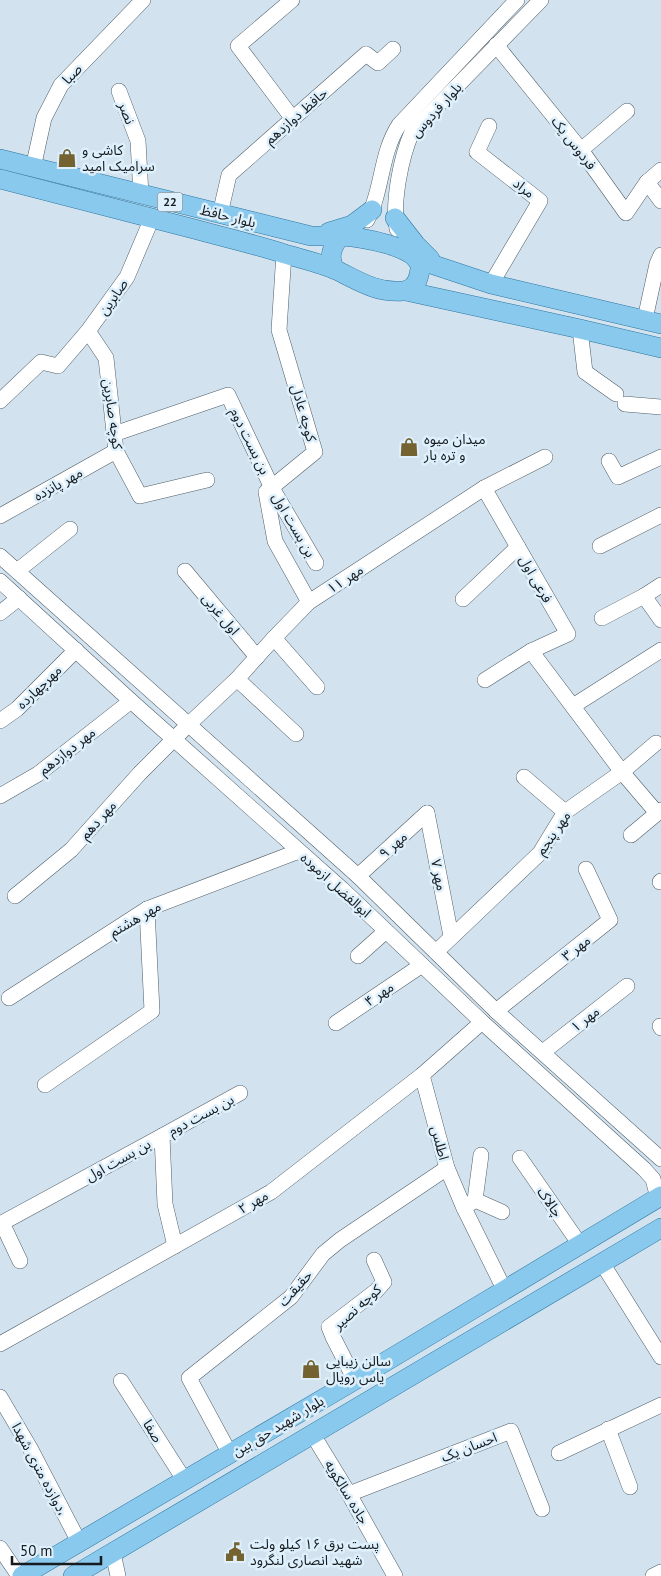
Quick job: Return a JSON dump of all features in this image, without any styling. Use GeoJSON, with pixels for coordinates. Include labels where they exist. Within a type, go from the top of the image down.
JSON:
{"type":"FeatureCollection","features":[{"type":"Feature","properties":{"kind":"main road","name":"بلوار حافظ"},"geometry":{"type":"LineString","coordinates":[[0,159],[311,236],[350,237]]}},
{"type":"Feature","properties":{"kind":"main road","name":"بلوار حافظ"},"geometry":{"type":"LineString","coordinates":[[0,179],[284,253],[336,270]]}},
{"type":"Feature","properties":{"kind":"main road"},"geometry":{"type":"LineString","coordinates":[[311,236],[352,225],[372,210]]}},
{"type":"Feature","properties":{"kind":"main road"},"geometry":{"type":"LineString","coordinates":[[395,218],[416,245],[438,266]]}},
{"type":"Feature","properties":{"kind":"main road"},"geometry":{"type":"LineString","coordinates":[[336,270],[332,266],[331,255],[335,242],[350,237]]}},
{"type":"Feature","properties":{"kind":"main road","name":"22"},"geometry":{"type":"LineString","coordinates":[[350,237],[380,242],[438,266],[491,284],[653,321]]}},
{"type":"Feature","properties":{"kind":"main road"},"geometry":{"type":"LineString","coordinates":[[406,290],[412,288],[418,278],[420,265],[409,254]]}},
{"type":"Feature","properties":{"kind":"main road","name":"22"},"geometry":{"type":"LineString","coordinates":[[336,270],[369,286],[387,290],[406,290],[661,348]]}},
{"type":"Feature","properties":{"kind":"main road","name":"بلوار شهید حق بین"},"geometry":{"type":"LineString","coordinates":[[20,1576],[185,1481],[581,1246],[660,1197]]}},
{"type":"Feature","properties":{"kind":"main road","name":"بلوار شهید حق بین"},"geometry":{"type":"LineString","coordinates":[[73,1576],[661,1228]]}},
{"type":"Feature","properties":{"kind":"street"},"geometry":{"type":"LineString","coordinates":[[292,0],[238,46],[293,119]]}},
{"type":"Feature","properties":{"kind":"street","name":"بلوار فردوس"},"geometry":{"type":"LineString","coordinates":[[350,237],[372,210],[386,151],[399,125],[517,0]]}},
{"type":"Feature","properties":{"kind":"street","name":"بلوار فردوس"},"geometry":{"type":"LineString","coordinates":[[409,254],[395,218],[402,160],[412,132],[541,0]]}},
{"type":"Feature","properties":{"kind":"street","name":"صبا"},"geometry":{"type":"LineString","coordinates":[[33,168],[44,118],[60,85],[135,3]]}},
{"type":"Feature","properties":{"kind":"street","name":"فردوس یک"},"geometry":{"type":"LineString","coordinates":[[496,45],[581,150],[626,213],[646,182]]}},
{"type":"Feature","properties":{"kind":"street","name":"حافظ دوازدهم"},"geometry":{"type":"LineString","coordinates":[[220,214],[230,175],[366,54],[378,63],[393,49]]}},
{"type":"Feature","properties":{"kind":"street","name":"نصر"},"geometry":{"type":"LineString","coordinates":[[119,91],[138,140],[140,195]]}},
{"type":"Feature","properties":{"kind":"street"},"geometry":{"type":"LineString","coordinates":[[581,150],[627,111]]}},
{"type":"Feature","properties":{"kind":"street","name":"مراد"},"geometry":{"type":"LineString","coordinates":[[490,126],[477,152],[540,201],[491,284]]}},
{"type":"Feature","properties":{"kind":"street"},"geometry":{"type":"LineString","coordinates":[[661,170],[646,182],[661,201]]}},
{"type":"Feature","properties":{"kind":"street","name":"صابرین"},"geometry":{"type":"LineString","coordinates":[[0,401],[41,362],[58,366],[88,332],[127,277],[152,218]]}},
{"type":"Feature","properties":{"kind":"street","name":"کوچه عادل"},"geometry":{"type":"LineString","coordinates":[[272,488],[315,452],[280,330],[284,253]]}},
{"type":"Feature","properties":{"kind":"street"},"geometry":{"type":"LineString","coordinates":[[653,321],[657,264],[661,255]]}},
{"type":"Feature","properties":{"kind":"street"},"geometry":{"type":"LineString","coordinates":[[580,329],[585,372],[620,399],[661,408]]}},
{"type":"Feature","properties":{"kind":"street","name":"کوچه صابرین"},"geometry":{"type":"LineString","coordinates":[[88,332],[106,358],[116,451],[140,496],[208,480]]}},
{"type":"Feature","properties":{"kind":"street","name":"بن بست دوم"},"geometry":{"type":"LineString","coordinates":[[114,434],[228,395],[272,488]]}},
{"type":"Feature","properties":{"kind":"street","name":"مهر پانزده"},"geometry":{"type":"LineString","coordinates":[[0,516],[116,451]]}},
{"type":"Feature","properties":{"kind":"street","name":"مهر ۱۱"},"geometry":{"type":"LineString","coordinates":[[175,739],[237,679],[309,602],[484,488],[545,457]]}},
{"type":"Feature","properties":{"kind":"street"},"geometry":{"type":"LineString","coordinates":[[609,461],[618,477],[661,457]]}},
{"type":"Feature","properties":{"kind":"street"},"geometry":{"type":"LineString","coordinates":[[272,488],[266,492],[275,541],[309,602]]}},
{"type":"Feature","properties":{"kind":"street","name":"بن بست اول"},"geometry":{"type":"LineString","coordinates":[[272,488],[316,563]]}},
{"type":"Feature","properties":{"kind":"street","name":"فرعی اول"},"geometry":{"type":"LineString","coordinates":[[484,488],[568,634],[531,651],[485,680]]}},
{"type":"Feature","properties":{"kind":"street"},"geometry":{"type":"LineString","coordinates":[[600,546],[661,514]]}},
{"type":"Feature","properties":{"kind":"street"},"geometry":{"type":"LineString","coordinates":[[16,571],[70,529]]}},
{"type":"Feature","properties":{"kind":"street"},"geometry":{"type":"LineString","coordinates":[[463,599],[518,547]]}},
{"type":"Feature","properties":{"kind":"street","name":"ابوالفضل ازموده"},"geometry":{"type":"LineString","coordinates":[[0,556],[358,876],[496,1011],[661,1158]]}},
{"type":"Feature","properties":{"kind":"street","name":"اول غربی"},"geometry":{"type":"LineString","coordinates":[[185,571],[257,657]]}},
{"type":"Feature","properties":{"kind":"street","name":"ابوالفضل ازموده"},"geometry":{"type":"LineString","coordinates":[[0,581],[131,701],[342,889],[482,1022],[644,1169],[653,1179],[660,1197]]}},
{"type":"Feature","properties":{"kind":"street"},"geometry":{"type":"LineString","coordinates":[[602,618],[661,585]]}},
{"type":"Feature","properties":{"kind":"street"},"geometry":{"type":"LineString","coordinates":[[644,596],[661,620]]}},
{"type":"Feature","properties":{"kind":"street"},"geometry":{"type":"LineString","coordinates":[[0,613],[19,598]]}},
{"type":"Feature","properties":{"kind":"street"},"geometry":{"type":"LineString","coordinates":[[274,638],[317,687]]}},
{"type":"Feature","properties":{"kind":"street","name":"مهرچهارده"},"geometry":{"type":"LineString","coordinates":[[0,721],[18,710],[76,650]]}},
{"type":"Feature","properties":{"kind":"street"},"geometry":{"type":"LineString","coordinates":[[572,706],[661,650]]}},
{"type":"Feature","properties":{"kind":"street"},"geometry":{"type":"LineString","coordinates":[[531,651],[622,772],[659,811],[631,835]]}},
{"type":"Feature","properties":{"kind":"street"},"geometry":{"type":"LineString","coordinates":[[237,679],[296,734]]}},
{"type":"Feature","properties":{"kind":"street","name":"مهر دوازدهم"},"geometry":{"type":"LineString","coordinates":[[0,796],[38,774],[131,701]]}},
{"type":"Feature","properties":{"kind":"street","name":"مهر دهم"},"geometry":{"type":"LineString","coordinates":[[15,896],[71,850],[140,773],[175,739]]}},
{"type":"Feature","properties":{"kind":"street","name":"مهر پنجم"},"geometry":{"type":"LineString","coordinates":[[436,952],[540,853],[565,812],[622,772],[656,743]]}},
{"type":"Feature","properties":{"kind":"street"},"geometry":{"type":"LineString","coordinates":[[524,777],[565,812]]}},
{"type":"Feature","properties":{"kind":"street","name":"مهر ۹"},"geometry":{"type":"LineString","coordinates":[[358,876],[428,813]]}},
{"type":"Feature","properties":{"kind":"street","name":"مهر ۷"},"geometry":{"type":"LineString","coordinates":[[428,813],[451,936]]}},
{"type":"Feature","properties":{"kind":"street","name":"مهر هشتم"},"geometry":{"type":"LineString","coordinates":[[9,998],[147,909],[299,851]]}},
{"type":"Feature","properties":{"kind":"street","name":"مهر ۳"},"geometry":{"type":"LineString","coordinates":[[496,1011],[610,920],[586,869]]}},
{"type":"Feature","properties":{"kind":"street"},"geometry":{"type":"LineString","coordinates":[[45,1085],[152,1011],[147,909]]}},
{"type":"Feature","properties":{"kind":"street"},"geometry":{"type":"LineString","coordinates":[[358,956],[386,932]]}},
{"type":"Feature","properties":{"kind":"street","name":"مهر ۴"},"geometry":{"type":"LineString","coordinates":[[336,1023],[422,965]]}},
{"type":"Feature","properties":{"kind":"street","name":"مهر ۱"},"geometry":{"type":"LineString","coordinates":[[543,1052],[627,986]]}},
{"type":"Feature","properties":{"kind":"street","name":"مهر ۲"},"geometry":{"type":"LineString","coordinates":[[0,1344],[271,1192],[422,1075],[482,1022]]}},
{"type":"Feature","properties":{"kind":"street","name":"اطلس"},"geometry":{"type":"LineString","coordinates":[[422,1075],[447,1168],[469,1204],[505,1291]]}},
{"type":"Feature","properties":{"kind":"street","name":"بن بست دوم"},"geometry":{"type":"LineString","coordinates":[[162,1136],[240,1093]]}},
{"type":"Feature","properties":{"kind":"street","name":"بن بست اول"},"geometry":{"type":"LineString","coordinates":[[20,1262],[2,1223],[162,1136],[165,1204],[175,1246]]}},
{"type":"Feature","properties":{"kind":"street"},"geometry":{"type":"LineString","coordinates":[[481,1155],[469,1204],[502,1212]]}},
{"type":"Feature","properties":{"kind":"street","name":"چالاک"},"geometry":{"type":"LineString","coordinates":[[520,1158],[581,1246]]}},
{"type":"Feature","properties":{"kind":"street","name":"حقیقت"},"geometry":{"type":"LineString","coordinates":[[230,1454],[189,1378],[290,1297],[323,1254],[340,1240],[447,1168]]}},
{"type":"Feature","properties":{"kind":"street","name":"کوچه نصیر"},"geometry":{"type":"LineString","coordinates":[[355,1380],[333,1337],[330,1327],[376,1291],[384,1282],[374,1260]]}},
{"type":"Feature","properties":{"kind":"street"},"geometry":{"type":"LineString","coordinates":[[602,1263],[661,1357]]}},
{"type":"Feature","properties":{"kind":"street","name":"صفا"},"geometry":{"type":"LineString","coordinates":[[121,1381],[185,1481]]}},
{"type":"Feature","properties":{"kind":"street","name":"دوازده متری شهدا،"},"geometry":{"type":"LineString","coordinates":[[0,1397],[30,1448],[79,1542]]}},
{"type":"Feature","properties":{"kind":"street"},"geometry":{"type":"LineString","coordinates":[[559,1453],[661,1405]]}},
{"type":"Feature","properties":{"kind":"street"},"geometry":{"type":"LineString","coordinates":[[608,1430],[630,1487]]}},
{"type":"Feature","properties":{"kind":"street","name":"احسان یک"},"geometry":{"type":"LineString","coordinates":[[349,1494],[511,1431],[542,1509]]}},
{"type":"Feature","properties":{"kind":"street","name":"جاده سالکویه"},"geometry":{"type":"LineString","coordinates":[[312,1435],[349,1494],[395,1576]]}},
{"type":"Feature","properties":{"kind":"street"},"geometry":{"type":"LineString","coordinates":[[0,1548],[20,1576]]}},
{"type":"Feature","properties":{"kind":"street"},"geometry":{"type":"LineString","coordinates":[[113,1553],[118,1576]]}},
{"type":"Feature","properties":{"kind":"street"},"geometry":{"type":"LineString","coordinates":[[653,1576],[661,1572]]}},
{"type":"Feature","properties":{"kind":"place","name":"کاشی و سرامیک امید"},"geometry":{"type":"Point","coordinates":[67,158]}},
{"type":"Feature","properties":{"kind":"place","name":"میدان میوه و تره بار"},"geometry":{"type":"Point","coordinates":[409,447]}},
{"type":"Feature","properties":{"kind":"place","name":"سالن زیبایی یاس رویال"},"geometry":{"type":"Point","coordinates":[311,1369]}},
{"type":"Feature","properties":{"kind":"place","name":"پست برق ۱۶ کیلو ولت شهید انصاری لنگرود"},"geometry":{"type":"Point","coordinates":[235,1552]}}]}
